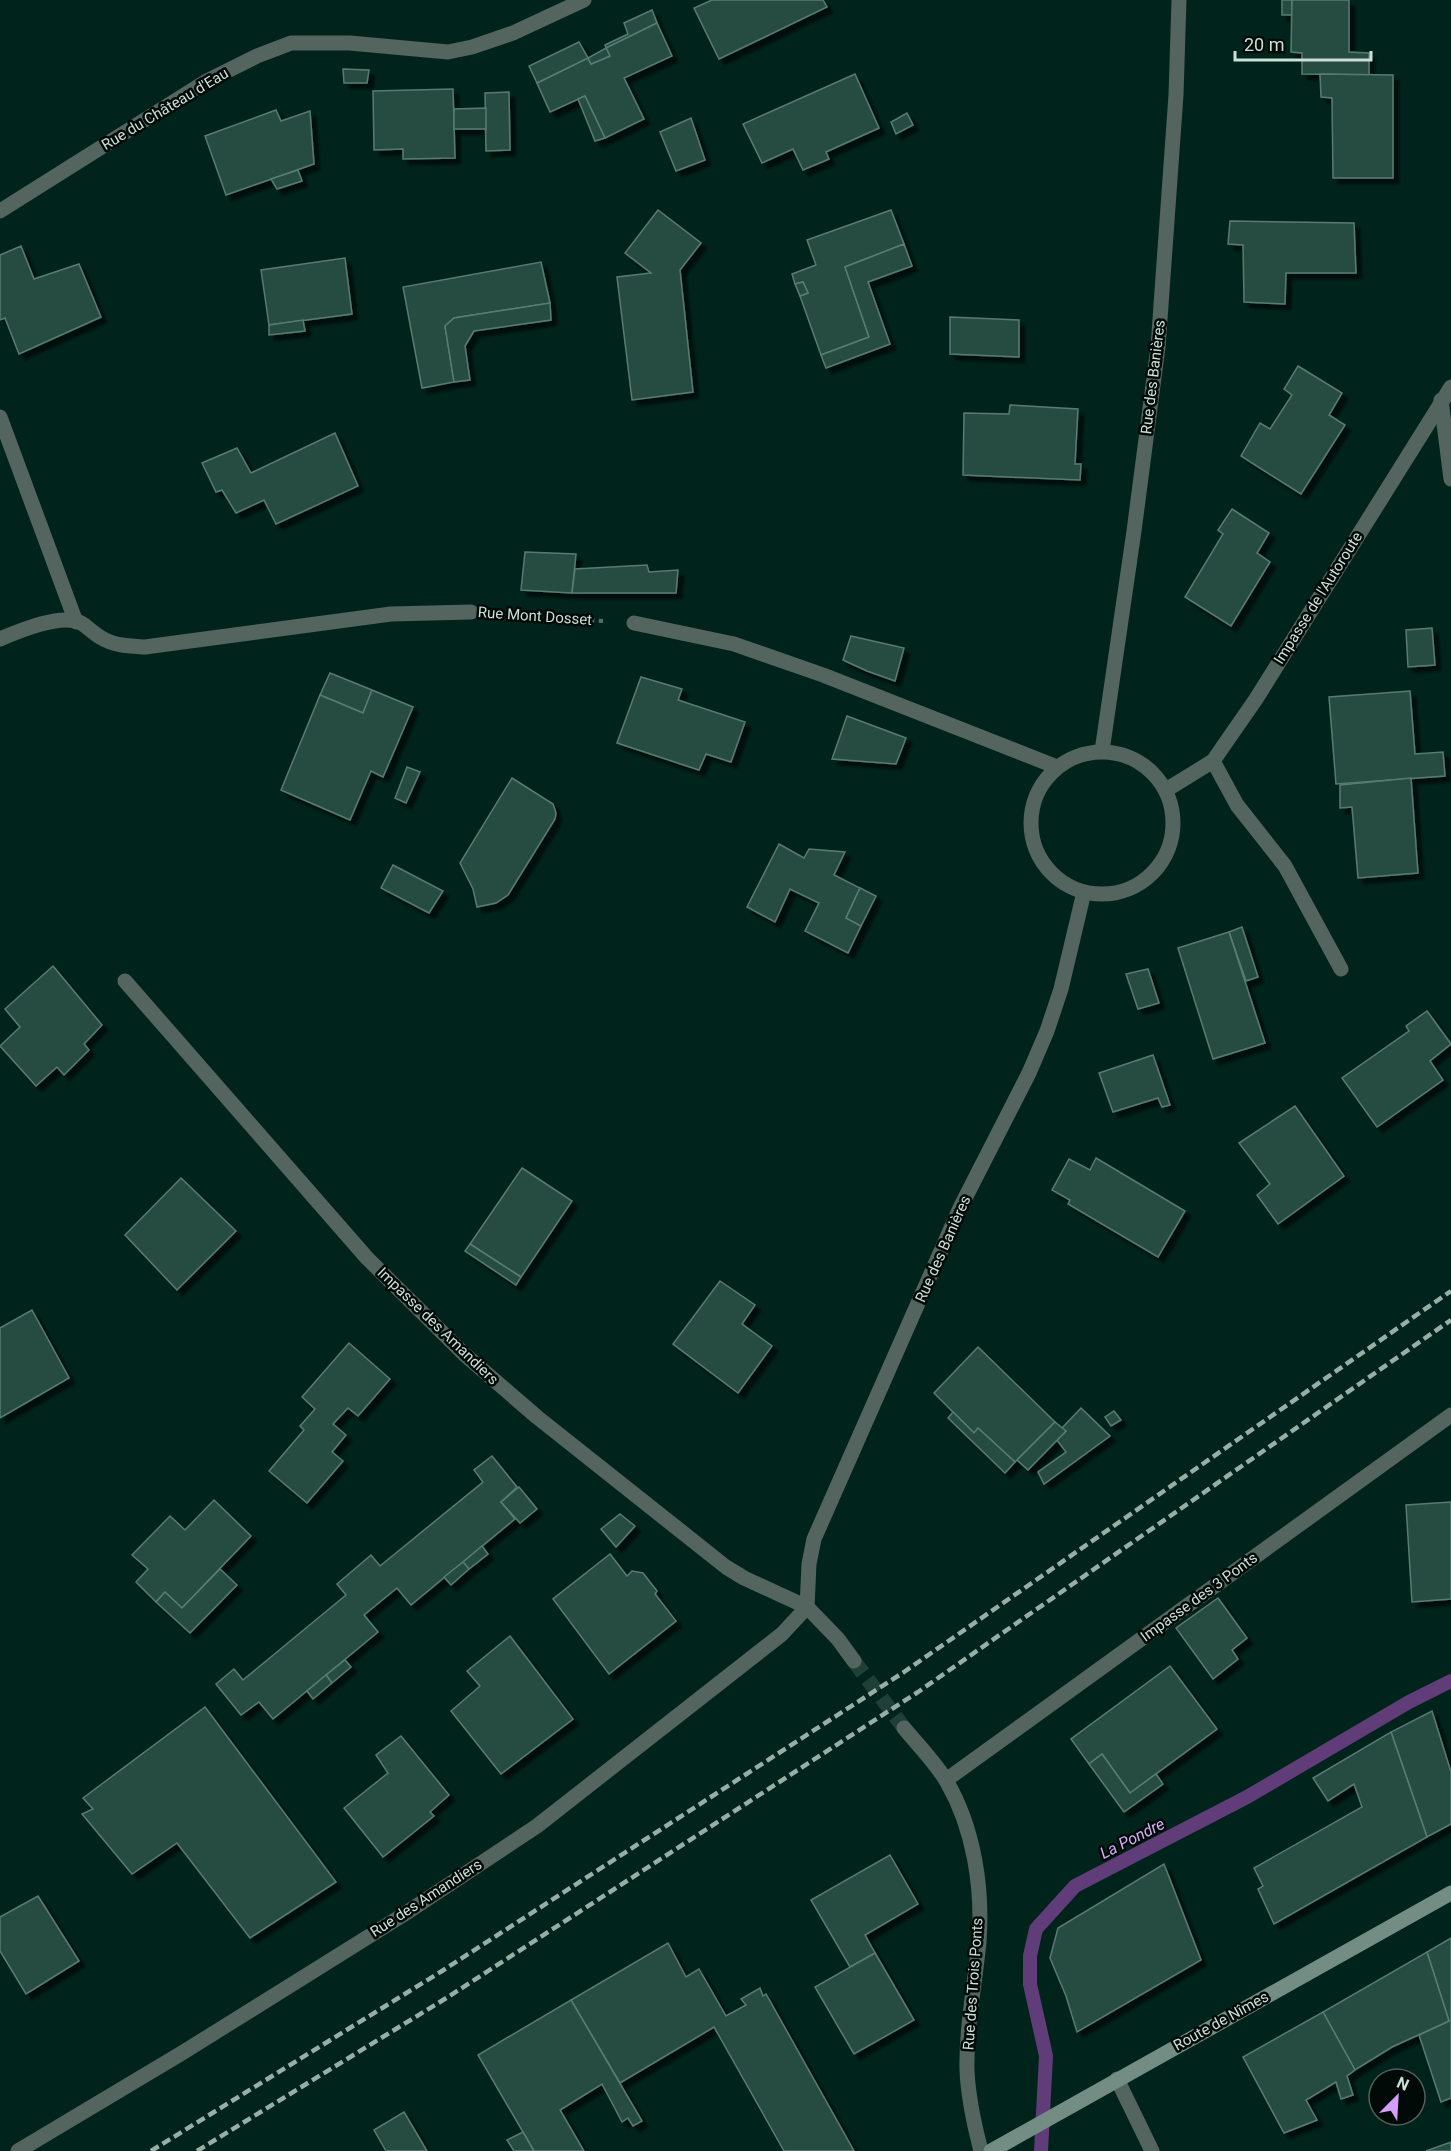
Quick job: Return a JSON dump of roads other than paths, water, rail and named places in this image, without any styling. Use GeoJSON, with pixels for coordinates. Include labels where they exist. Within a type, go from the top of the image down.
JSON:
{"type":"FeatureCollection","features":[{"type":"Feature","properties":{"kind":"street","name":"Rue du Château d'Eau"},"geometry":{"type":"LineString","coordinates":[[0,211],[205,82],[257,56],[291,43],[350,43],[448,52],[472,47],[513,33],[584,0]]}},
{"type":"Feature","properties":{"kind":"street","name":"Rue des Banières"},"geometry":{"type":"LineString","coordinates":[[1102,751],[1158,347],[1176,95],[1179,0]]}},
{"type":"Feature","properties":{"kind":"street","name":"Impasse de l'Autoroute"},"geometry":{"type":"LineString","coordinates":[[1166,790],[1213,761],[1256,699],[1451,387]]}},
{"type":"Feature","properties":{"kind":"street"},"geometry":{"type":"LineString","coordinates":[[1442,400],[1451,479]]}},
{"type":"Feature","properties":{"kind":"street"},"geometry":{"type":"LineString","coordinates":[[0,417],[76,622],[55,621],[18,631],[0,639]]}},
{"type":"Feature","properties":{"kind":"street","name":"Rue Mont Dosset"},"geometry":{"type":"LineString","coordinates":[[76,622],[114,644],[145,646],[391,614],[471,612]]}},
{"type":"Feature","properties":{"kind":"street"},"geometry":{"type":"LineString","coordinates":[[634,623],[686,632],[745,647],[824,675],[1057,767]]}},
{"type":"Feature","properties":{"kind":"street"},"geometry":{"type":"LineString","coordinates":[[1102,751],[1122,754],[1139,762],[1155,774],[1166,790],[1173,813],[1172,836],[1164,859],[1150,876],[1130,889],[1107,895],[1084,892],[1063,883],[1046,868],[1034,848],[1030,826],[1032,804],[1042,783],[1057,767],[1078,755],[1102,751]]}},
{"type":"Feature","properties":{"kind":"street"},"geometry":{"type":"LineString","coordinates":[[1213,761],[1237,805],[1285,866],[1341,969]]}},
{"type":"Feature","properties":{"kind":"street","name":"Rue des Banières"},"geometry":{"type":"LineString","coordinates":[[807,1607],[809,1564],[814,1539],[960,1208],[1029,1073],[1047,1030],[1061,989],[1084,892]]}},
{"type":"Feature","properties":{"kind":"street","name":"Impasse des Amandiers"},"geometry":{"type":"LineString","coordinates":[[125,981],[367,1258],[464,1354],[537,1417],[726,1567],[744,1578],[807,1607]]}},
{"type":"Feature","properties":{"kind":"street","name":"Impasse des 3 Ponts"},"geometry":{"type":"LineString","coordinates":[[946,1780],[1451,1414]]}},
{"type":"Feature","properties":{"kind":"street"},"geometry":{"type":"LineString","coordinates":[[807,1607],[838,1639],[854,1661]]}},
{"type":"Feature","properties":{"kind":"street","name":"Rue des Amandiers"},"geometry":{"type":"LineString","coordinates":[[18,2151],[172,2059],[392,1921],[537,1826],[782,1634],[807,1607]]}},
{"type":"Feature","properties":{"kind":"street","name":"Rue des Trois Ponts"},"geometry":{"type":"LineString","coordinates":[[904,1728],[946,1780],[962,1814],[972,1846],[979,1911],[979,1940],[968,2038],[967,2069],[972,2117],[981,2151]]}},
{"type":"Feature","properties":{"kind":"street","name":"Route de Nîmes"},"geometry":{"type":"LineString","coordinates":[[991,2151],[1451,1893]]}},
{"type":"Feature","properties":{"kind":"street"},"geometry":{"type":"LineString","coordinates":[[1117,2079],[1152,2151]]}},
{"type":"Feature","properties":{"kind":"waterway","name":"La Pondre"},"geometry":{"type":"LineString","coordinates":[[1041,2151],[1046,2056],[1030,1984],[1030,1956],[1036,1929],[1075,1886],[1247,1797],[1409,1702],[1451,1681]]}},
{"type":"Feature","properties":{"kind":"tunnel"},"geometry":{"type":"LineString","coordinates":[[854,1661],[904,1728]]}},
{"type":"Feature","properties":{"kind":"railway"},"geometry":{"type":"LineString","coordinates":[[151,2151],[442,1971],[904,1672],[1451,1291]]}},
{"type":"Feature","properties":{"kind":"railway"},"geometry":{"type":"LineString","coordinates":[[197,2151],[448,1997],[918,1692],[1451,1320]]}}]}
